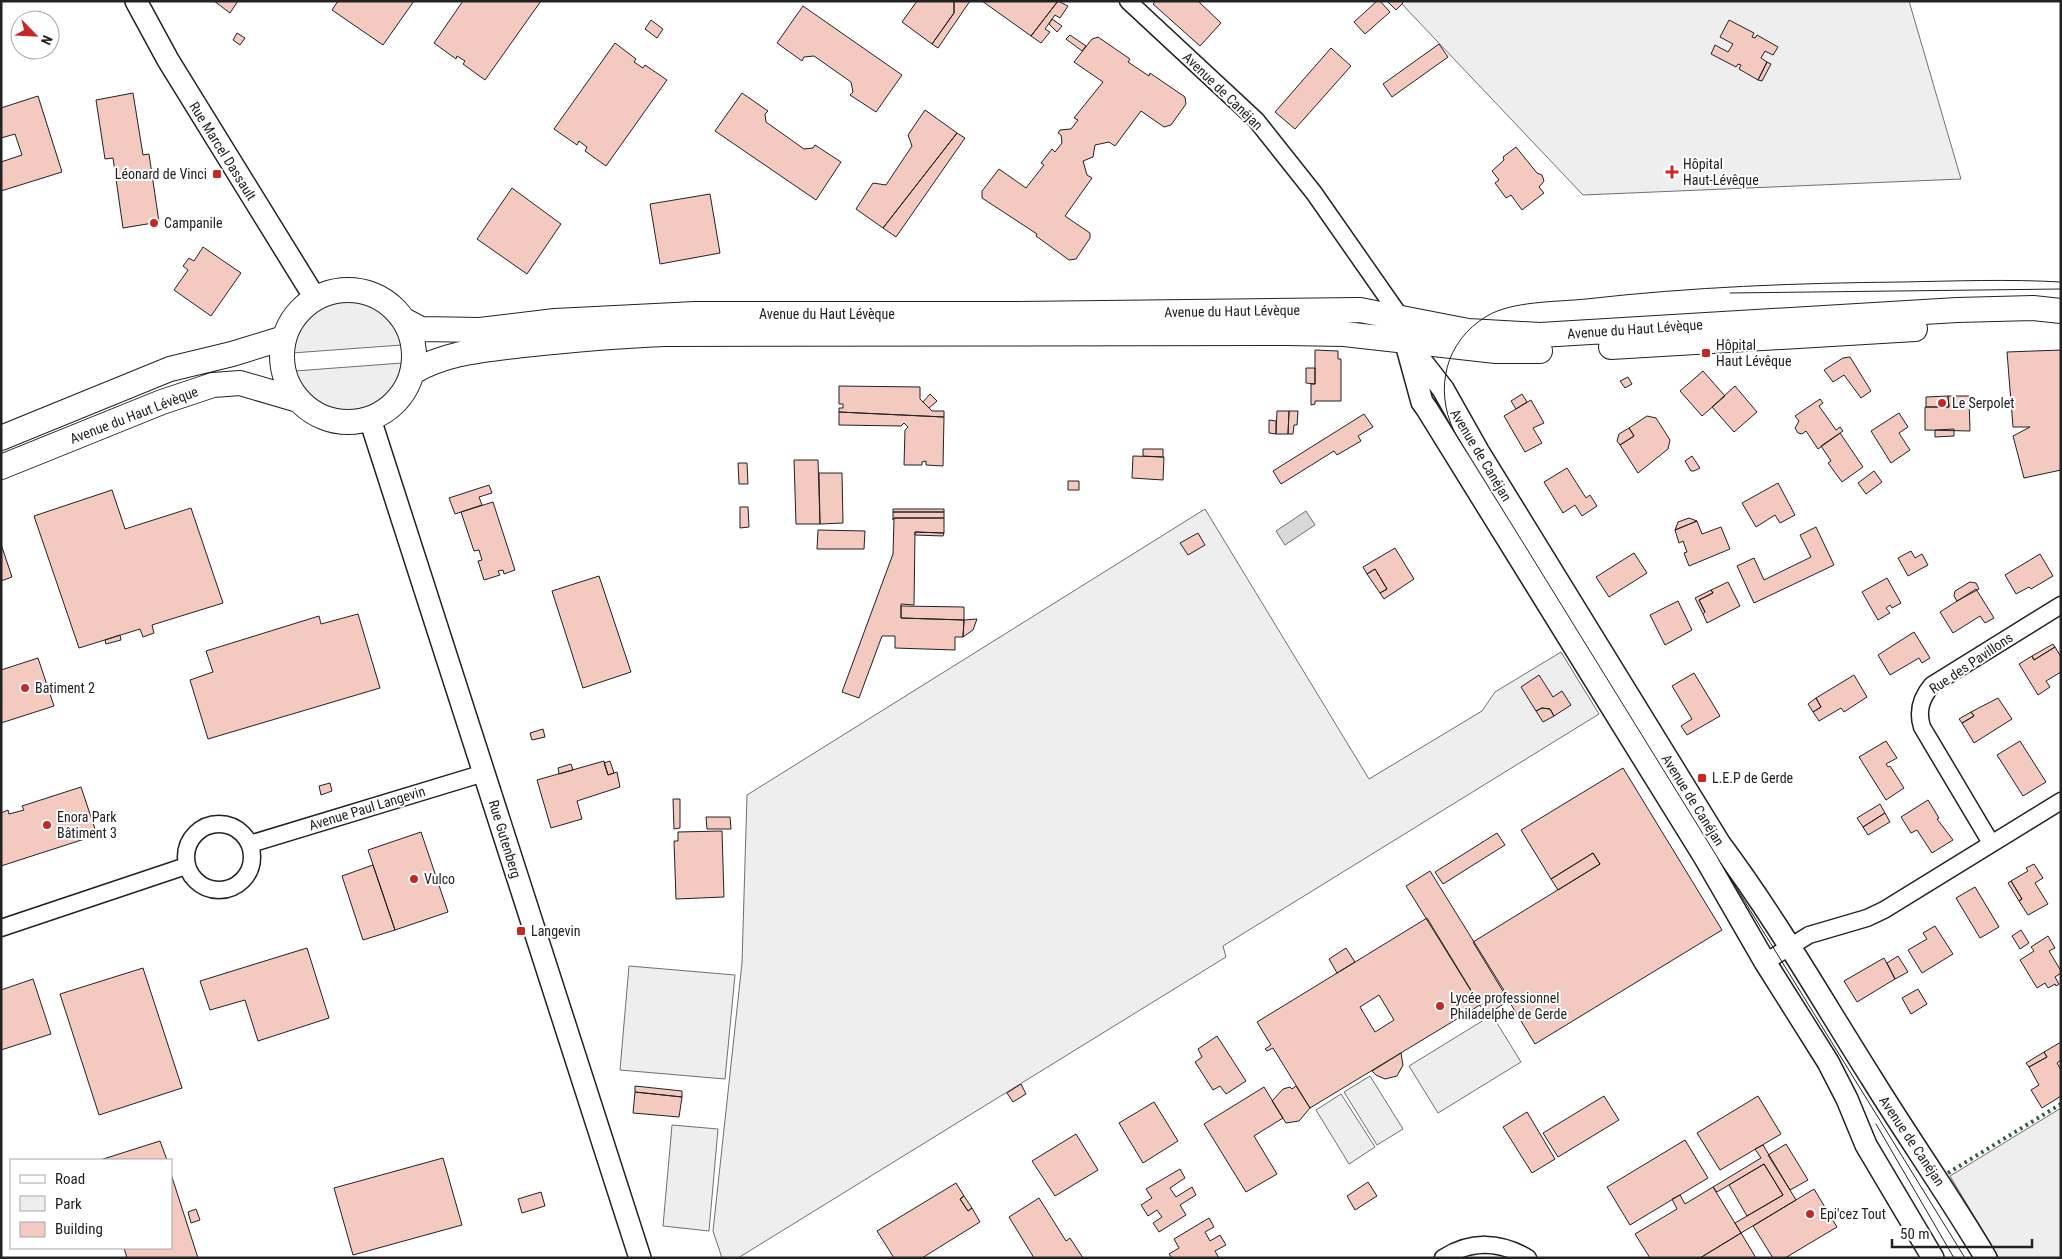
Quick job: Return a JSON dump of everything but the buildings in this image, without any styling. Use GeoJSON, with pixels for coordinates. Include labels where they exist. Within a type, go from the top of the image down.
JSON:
{"type":"FeatureCollection","features":[{"type":"Feature","properties":{"kind":"main road"},"geometry":{"type":"LineString","coordinates":[[337,290],[360,290],[381,298],[404,320],[415,348],[413,372],[404,392],[389,409],[370,419],[350,423],[330,421],[313,413],[298,400],[287,383],[280,363],[284,338],[295,315],[315,298],[337,290]]}},
{"type":"Feature","properties":{"kind":"main road","name":"Avenue du Haut Lévèque"},"geometry":{"type":"LineString","coordinates":[[413,372],[430,362],[455,354],[575,339],[664,334],[1344,334],[1403,329],[1540,335],[1957,310],[2032,308],[2061,311]]}},
{"type":"Feature","properties":{"kind":"main road","name":"Avenue du Haut Lévèque"},"geometry":{"type":"LineString","coordinates":[[404,320],[421,329],[480,330],[565,321],[695,314],[1018,314],[1360,310],[1403,329],[1496,351],[1546,350],[2014,322],[2061,316]]}},
{"type":"Feature","properties":{"kind":"main road","name":"Avenue du Haut Lévèque"},"geometry":{"type":"LineString","coordinates":[[1,438],[170,369],[232,354],[284,338]]}},
{"type":"Feature","properties":{"kind":"main road","name":"Avenue du Haut Lévèque"},"geometry":{"type":"LineString","coordinates":[[1,467],[162,402],[213,385],[240,383],[298,400]]}},
{"type":"Feature","properties":{"kind":"street","name":"Rue Marcel Dassault"},"geometry":{"type":"LineString","coordinates":[[136,1],[172,67],[315,298]]}},
{"type":"Feature","properties":{"kind":"street","name":"Avenue de Canéjan"},"geometry":{"type":"LineString","coordinates":[[1128,1],[1256,120],[1314,193],[1443,389],[1478,450],[1710,829],[1760,898],[1873,1081],[1952,1201],[1986,1258]]}},
{"type":"Feature","properties":{"kind":"street","name":"Avenue de Canéjan"},"geometry":{"type":"LineString","coordinates":[[1403,329],[1422,402],[1705,858],[1765,962],[1828,1062],[1847,1099],[1866,1145],[1933,1258]]}},
{"type":"Feature","properties":{"kind":"street","name":"Rue Gutenberg"},"geometry":{"type":"LineString","coordinates":[[370,419],[640,1258]]}},
{"type":"Feature","properties":{"kind":"street","name":"Rue des Pavillons"},"geometry":{"type":"LineString","coordinates":[[1992,843],[1922,727],[1919,716],[1920,705],[1932,685],[2061,605]]}},
{"type":"Feature","properties":{"kind":"street","name":"Avenue Paul Langevin"},"geometry":{"type":"LineString","coordinates":[[250,844],[484,773]]}},
{"type":"Feature","properties":{"kind":"street"},"geometry":{"type":"LineString","coordinates":[[1765,962],[1790,946],[1828,928],[1867,918],[1884,910],[2061,801]]}},
{"type":"Feature","properties":{"kind":"street"},"geometry":{"type":"LineString","coordinates":[[223,823],[234,827],[244,834],[250,844],[252,854],[249,870],[239,883],[230,889],[218,890],[203,886],[190,876],[186,866],[185,855],[193,835],[201,828],[212,824],[223,823]]}},
{"type":"Feature","properties":{"kind":"street"},"geometry":{"type":"LineString","coordinates":[[1,928],[186,866]]}},
{"type":"Feature","properties":{"kind":"street"},"geometry":{"type":"LineString","coordinates":[[1443,1258],[1452,1252],[1483,1244],[1503,1246],[1528,1258]]}},
{"type":"Feature","properties":{"kind":"green space"},"geometry":{"type":"Polygon","coordinates":[[[1399,1],[1909,1],[1961,179],[1583,195],[1399,1]]]}},
{"type":"Feature","properties":{"kind":"green space"},"geometry":{"type":"Polygon","coordinates":[[[355,300],[372,306],[385,315],[396,328],[402,345],[292,353],[298,329],[311,313],[320,307],[330,304],[355,300]]]}},
{"type":"Feature","properties":{"kind":"green space"},"geometry":{"type":"Polygon","coordinates":[[[402,363],[396,381],[390,391],[378,401],[365,407],[350,410],[335,409],[321,404],[309,396],[300,385],[295,371],[402,363]]]}},
{"type":"Feature","properties":{"kind":"green space"},"geometry":{"type":"Polygon","coordinates":[[[1205,509],[1369,779],[1482,711],[1495,692],[1561,652],[1599,714],[1223,946],[1226,957],[738,1258],[722,1258],[713,1231],[742,963],[747,795],[1205,509]]]}},
{"type":"Feature","properties":{"kind":"green space"},"geometry":{"type":"Polygon","coordinates":[[[629,966],[735,975],[725,1079],[620,1070],[629,966]]]}},
{"type":"Feature","properties":{"kind":"green space"},"geometry":{"type":"Polygon","coordinates":[[[1492,1015],[1521,1062],[1438,1113],[1409,1066],[1492,1015]]]}},
{"type":"Feature","properties":{"kind":"green space"},"geometry":{"type":"Polygon","coordinates":[[[1370,1076],[1403,1129],[1377,1145],[1344,1092],[1370,1076]]]}},
{"type":"Feature","properties":{"kind":"green space"},"geometry":{"type":"Polygon","coordinates":[[[1341,1094],[1375,1147],[1349,1164],[1316,1110],[1341,1094]]]}},
{"type":"Feature","properties":{"kind":"green space"},"geometry":{"type":"Polygon","coordinates":[[[2061,1108],[2061,1258],[1999,1258],[1950,1176],[2061,1108]]]}},
{"type":"Feature","properties":{"kind":"green space"},"geometry":{"type":"Polygon","coordinates":[[[672,1125],[718,1129],[709,1231],[663,1226],[672,1125]]]}},
{"type":"Feature","properties":{"kind":"shaded area"},"geometry":{"type":"Polygon","coordinates":[[[1306,511],[1315,525],[1285,545],[1276,531],[1306,511]]]}},
{"type":"Feature","properties":{"kind":"tram line"},"geometry":{"type":"LineString","coordinates":[[1965,1258],[1454,431],[1448,415],[1445,383],[1447,367],[1453,352],[1461,339],[1473,326],[1497,311],[1521,305],[1665,291],[1783,285],[1982,280],[2061,282]]}},
{"type":"Feature","properties":{"kind":"tram line"},"geometry":{"type":"LineString","coordinates":[[1730,293],[2061,289]]}},
{"type":"Feature","properties":{"kind":"tram line"},"geometry":{"type":"LineString","coordinates":[[1876,1124],[1954,1258]]}},
{"type":"Feature","properties":{"kind":"hedge"},"geometry":{"type":"LineString","coordinates":[[1948,1173],[2061,1104]]}},
{"type":"Feature","properties":{"kind":"place","name":"Hôpital Haut-Lévêque"},"geometry":{"type":"Point","coordinates":[1672,172]}},
{"type":"Feature","properties":{"kind":"place","name":"Léonard de Vinci"},"geometry":{"type":"Point","coordinates":[217,174]}},
{"type":"Feature","properties":{"kind":"place","name":"Campanile"},"geometry":{"type":"Point","coordinates":[154,223]}},
{"type":"Feature","properties":{"kind":"place","name":"Hôpital Haut Lévêque"},"geometry":{"type":"Point","coordinates":[1706,353]}},
{"type":"Feature","properties":{"kind":"place","name":"Le Serpolet"},"geometry":{"type":"Point","coordinates":[1942,403]}},
{"type":"Feature","properties":{"kind":"place","name":"Batiment 2"},"geometry":{"type":"Point","coordinates":[25,688]}},
{"type":"Feature","properties":{"kind":"place","name":"L.E.P de Gerde"},"geometry":{"type":"Point","coordinates":[1702,778]}},
{"type":"Feature","properties":{"kind":"place","name":"Enora Park Bâtiment 3"},"geometry":{"type":"Point","coordinates":[47,825]}},
{"type":"Feature","properties":{"kind":"place","name":"Vulco"},"geometry":{"type":"Point","coordinates":[414,879]}},
{"type":"Feature","properties":{"kind":"place","name":"Langevin"},"geometry":{"type":"Point","coordinates":[521,931]}},
{"type":"Feature","properties":{"kind":"place","name":"Lycée professionnel Philadelphe de Gerde"},"geometry":{"type":"Point","coordinates":[1440,1006]}},
{"type":"Feature","properties":{"kind":"place","name":"Epi'cez Tout"},"geometry":{"type":"Point","coordinates":[1810,1214]}}]}
